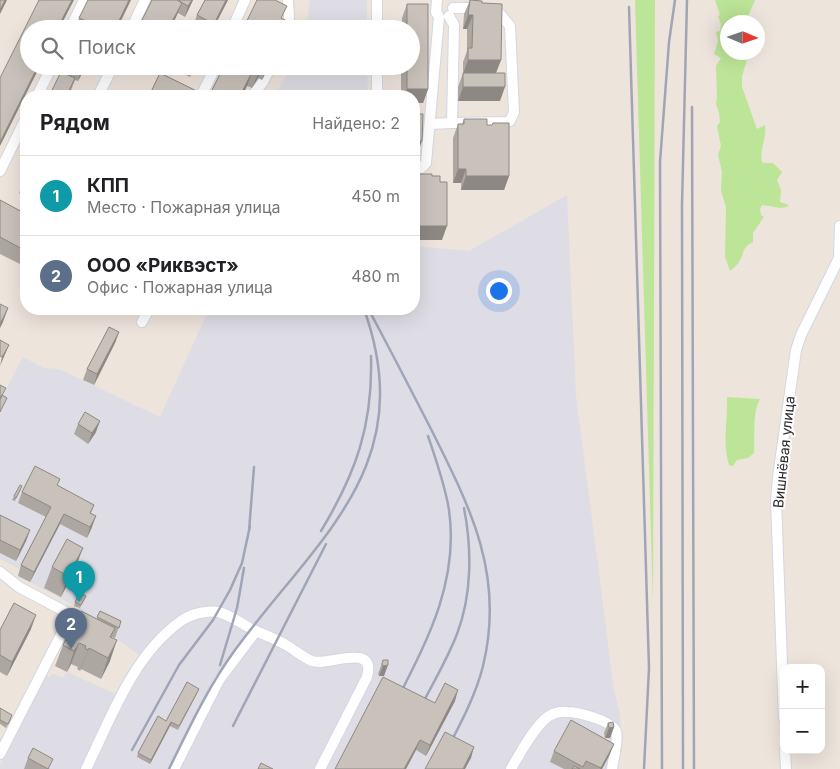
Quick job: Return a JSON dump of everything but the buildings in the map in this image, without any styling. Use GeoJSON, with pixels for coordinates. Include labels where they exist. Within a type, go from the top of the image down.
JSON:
{"type":"FeatureCollection","features":[{"type":"Feature","properties":{"kind":"street"},"geometry":{"type":"LineString","coordinates":[[74,20],[84,0]]}},
{"type":"Feature","properties":{"kind":"street"},"geometry":{"type":"LineString","coordinates":[[135,20],[144,0]]}},
{"type":"Feature","properties":{"kind":"street"},"geometry":{"type":"LineString","coordinates":[[236,20],[245,0]]}},
{"type":"Feature","properties":{"kind":"street"},"geometry":{"type":"LineString","coordinates":[[288,0],[288,20]]}},
{"type":"Feature","properties":{"kind":"street"},"geometry":{"type":"LineString","coordinates":[[376,20],[377,0]]}},
{"type":"Feature","properties":{"kind":"street"},"geometry":{"type":"LineString","coordinates":[[427,118],[452,123],[506,122],[510,121],[514,112],[510,26],[494,10],[480,8],[436,12],[437,0]]}},
{"type":"Feature","properties":{"kind":"street"},"geometry":{"type":"LineString","coordinates":[[420,168],[426,163],[427,118],[448,10]]}},
{"type":"Feature","properties":{"kind":"street"},"geometry":{"type":"LineString","coordinates":[[448,10],[454,25],[452,123]]}},
{"type":"Feature","properties":{"kind":"street"},"geometry":{"type":"LineString","coordinates":[[40,90],[48,75]]}},
{"type":"Feature","properties":{"kind":"street"},"geometry":{"type":"LineString","coordinates":[[101,90],[108,75]]}},
{"type":"Feature","properties":{"kind":"street"},"geometry":{"type":"LineString","coordinates":[[204,90],[212,75]]}},
{"type":"Feature","properties":{"kind":"street"},"geometry":{"type":"LineString","coordinates":[[257,90],[266,75]]}},
{"type":"Feature","properties":{"kind":"street"},"geometry":{"type":"LineString","coordinates":[[377,75],[377,90]]}},
{"type":"Feature","properties":{"kind":"street"},"geometry":{"type":"LineString","coordinates":[[0,171],[20,130]]}},
{"type":"Feature","properties":{"kind":"street","name":"Вишнёвая улица"},"geometry":{"type":"LineString","coordinates":[[784,709],[777,520],[778,477],[796,350],[801,335],[840,258],[840,226]]}},
{"type":"Feature","properties":{"kind":"street"},"geometry":{"type":"LineString","coordinates":[[142,322],[146,315]]}},
{"type":"Feature","properties":{"kind":"street"},"geometry":{"type":"LineString","coordinates":[[0,572],[19,587],[64,611],[67,616],[67,623],[0,754]]}},
{"type":"Feature","properties":{"kind":"street"},"geometry":{"type":"LineString","coordinates":[[86,769],[126,686],[140,664],[157,644],[182,620],[198,613],[217,612],[277,640],[314,662],[326,662],[351,656],[360,658],[367,664],[367,677],[320,769]]}},
{"type":"Feature","properties":{"kind":"street"},"geometry":{"type":"LineString","coordinates":[[174,769],[220,680],[256,631]]}},
{"type":"Feature","properties":{"kind":"street"},"geometry":{"type":"LineString","coordinates":[[511,769],[543,721],[553,714],[566,712],[586,715],[614,729],[617,738],[612,769]]}},
{"type":"Feature","properties":{"kind":"street"},"geometry":{"type":"LineString","coordinates":[[785,754],[786,769]]}},
{"type":"Feature","properties":{"kind":"shaded area"},"geometry":{"type":"Polygon","coordinates":[[[310,0],[367,0],[367,20],[307,20],[310,0]]]}},
{"type":"Feature","properties":{"kind":"shaded area"},"geometry":{"type":"Polygon","coordinates":[[[286,75],[367,75],[368,90],[278,90],[286,75]]]}},
{"type":"Feature","properties":{"kind":"shaded area"},"geometry":{"type":"Polygon","coordinates":[[[567,195],[576,395],[614,690],[620,714],[621,738],[616,769],[0,769],[0,765],[45,676],[50,677],[52,673],[63,678],[67,672],[116,694],[139,655],[115,638],[117,632],[93,628],[75,617],[79,608],[18,576],[21,570],[0,559],[0,402],[23,357],[44,368],[59,369],[160,417],[206,315],[420,315],[420,247],[469,251],[567,195]]]}},
{"type":"Feature","properties":{"kind":"green space"},"geometry":{"type":"Polygon","coordinates":[[[635,0],[655,0],[653,602],[635,0]]]}},
{"type":"Feature","properties":{"kind":"green space"},"geometry":{"type":"Polygon","coordinates":[[[715,0],[755,0],[748,15],[720,15],[715,0]]]}},
{"type":"Feature","properties":{"kind":"green space"},"geometry":{"type":"Polygon","coordinates":[[[720,31],[720,57],[714,54],[718,41],[716,32],[720,31]]]}},
{"type":"Feature","properties":{"kind":"green space"},"geometry":{"type":"Polygon","coordinates":[[[720,60],[747,60],[742,76],[742,87],[757,129],[765,125],[761,153],[762,162],[773,163],[782,172],[777,180],[781,190],[780,202],[789,205],[781,208],[762,205],[760,209],[761,215],[764,217],[753,233],[753,242],[747,246],[739,262],[730,271],[725,257],[726,207],[721,191],[722,172],[718,155],[721,146],[717,126],[720,122],[716,104],[716,66],[720,60]]]}},
{"type":"Feature","properties":{"kind":"green space"},"geometry":{"type":"Polygon","coordinates":[[[727,397],[760,399],[757,404],[755,418],[754,453],[748,458],[737,460],[733,466],[729,465],[726,448],[727,397]]]}},
{"type":"Feature","properties":{"kind":"railway"},"geometry":{"type":"LineString","coordinates":[[662,769],[660,162],[669,42],[675,0]]}},
{"type":"Feature","properties":{"kind":"railway"},"geometry":{"type":"LineString","coordinates":[[683,769],[682,205],[687,0]]}},
{"type":"Feature","properties":{"kind":"railway"},"geometry":{"type":"LineString","coordinates":[[629,7],[649,668],[644,769]]}},
{"type":"Feature","properties":{"kind":"railway"},"geometry":{"type":"LineString","coordinates":[[692,107],[694,769]]}},
{"type":"Feature","properties":{"kind":"railway"},"geometry":{"type":"LineString","coordinates":[[169,769],[216,678],[235,650],[327,534],[352,496],[370,456],[379,413],[378,364],[366,315]]}},
{"type":"Feature","properties":{"kind":"railway"},"geometry":{"type":"LineString","coordinates":[[372,315],[460,488],[480,544],[487,573],[490,602],[489,633],[483,666],[469,705],[437,769]]}},
{"type":"Feature","properties":{"kind":"railway"},"geometry":{"type":"LineString","coordinates":[[321,531],[344,489],[360,448],[369,404],[371,356]]}},
{"type":"Feature","properties":{"kind":"railway"},"geometry":{"type":"LineString","coordinates":[[397,700],[430,632],[445,585],[449,561],[451,536],[449,510],[443,482],[428,436]]}},
{"type":"Feature","properties":{"kind":"railway"},"geometry":{"type":"LineString","coordinates":[[249,531],[254,467]]}},
{"type":"Feature","properties":{"kind":"railway"},"geometry":{"type":"LineString","coordinates":[[419,710],[453,644],[466,604],[469,556],[464,508]]}},
{"type":"Feature","properties":{"kind":"railway"},"geometry":{"type":"LineString","coordinates":[[132,750],[179,665],[213,620],[230,590],[242,563],[250,526]]}},
{"type":"Feature","properties":{"kind":"railway"},"geometry":{"type":"LineString","coordinates":[[233,726],[326,544]]}},
{"type":"Feature","properties":{"kind":"railway"},"geometry":{"type":"LineString","coordinates":[[220,665],[237,608],[244,568]]}},
{"type":"Feature","properties":{"kind":"place","name":"КПП"},"geometry":{"type":"Point","coordinates":[79,602]}},
{"type":"Feature","properties":{"kind":"place","name":"ООО «Риквэст»"},"geometry":{"type":"Point","coordinates":[71,649]}}]}
